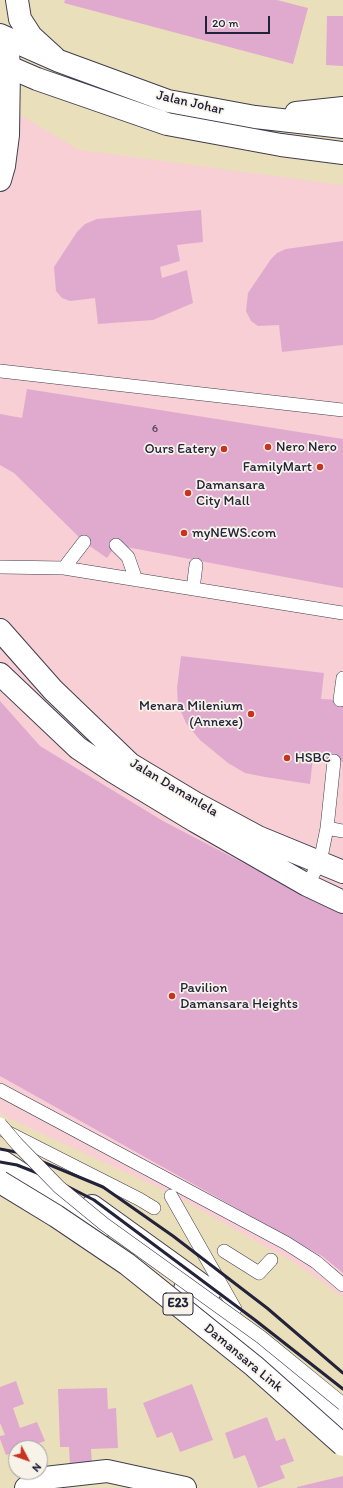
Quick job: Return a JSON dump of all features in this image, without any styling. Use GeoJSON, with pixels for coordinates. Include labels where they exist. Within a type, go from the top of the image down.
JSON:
{"type":"FeatureCollection","features":[{"type":"Feature","properties":{"kind":"main road"},"geometry":{"type":"LineString","coordinates":[[17,0],[20,19],[31,36],[59,60]]}},
{"type":"Feature","properties":{"kind":"main road"},"geometry":{"type":"LineString","coordinates":[[0,180],[4,166],[8,135],[4,37]]}},
{"type":"Feature","properties":{"kind":"main road","name":"Jalan Johar"},"geometry":{"type":"LineString","coordinates":[[4,37],[59,60],[168,101],[255,117],[343,127]]}},
{"type":"Feature","properties":{"kind":"main road","name":"Jalan Johar"},"geometry":{"type":"LineString","coordinates":[[5,65],[37,79],[167,124],[281,145],[343,153]]}},
{"type":"Feature","properties":{"kind":"main road"},"geometry":{"type":"LineString","coordinates":[[255,117],[343,108]]}},
{"type":"Feature","properties":{"kind":"main road","name":"Jalan Damanlela"},"geometry":{"type":"LineString","coordinates":[[0,630],[53,690],[130,764],[258,837],[343,872]]}},
{"type":"Feature","properties":{"kind":"main road","name":"Jalan Damanlela"},"geometry":{"type":"LineString","coordinates":[[0,674],[36,710],[84,752],[114,772],[195,821],[307,885],[343,902]]}},
{"type":"Feature","properties":{"kind":"main road"},"geometry":{"type":"LineString","coordinates":[[0,1145],[106,1216],[235,1309],[343,1400]]}},
{"type":"Feature","properties":{"kind":"main road","name":"Damansara Link"},"geometry":{"type":"LineString","coordinates":[[0,1160],[75,1209],[171,1278],[243,1334],[343,1422]]}},
{"type":"Feature","properties":{"kind":"main road","name":"Damansara Link"},"geometry":{"type":"LineString","coordinates":[[0,1182],[56,1216],[127,1264],[254,1366],[343,1445]]}},
{"type":"Feature","properties":{"kind":"main road"},"geometry":{"type":"LineString","coordinates":[[0,1190],[75,1209]]}},
{"type":"Feature","properties":{"kind":"main road"},"geometry":{"type":"LineString","coordinates":[[26,1488],[44,1478],[107,1471],[185,1488]]}},
{"type":"Feature","properties":{"kind":"lane"},"geometry":{"type":"LineString","coordinates":[[0,371],[343,410]]}},
{"type":"Feature","properties":{"kind":"lane"},"geometry":{"type":"LineString","coordinates":[[64,568],[84,542]]}},
{"type":"Feature","properties":{"kind":"lane"},"geometry":{"type":"LineString","coordinates":[[116,545],[128,557],[136,580]]}},
{"type":"Feature","properties":{"kind":"lane"},"geometry":{"type":"LineString","coordinates":[[193,589],[196,565]]}},
{"type":"Feature","properties":{"kind":"lane"},"geometry":{"type":"LineString","coordinates":[[0,567],[64,568],[343,613]]}},
{"type":"Feature","properties":{"kind":"lane"},"geometry":{"type":"LineString","coordinates":[[340,700],[343,678]]}},
{"type":"Feature","properties":{"kind":"lane"},"geometry":{"type":"LineString","coordinates":[[307,885],[320,862],[327,828],[334,761]]}},
{"type":"Feature","properties":{"kind":"lane"},"geometry":{"type":"LineString","coordinates":[[327,828],[343,831]]}},
{"type":"Feature","properties":{"kind":"lane"},"geometry":{"type":"LineString","coordinates":[[0,1090],[286,1243],[316,1262],[343,1285]]}},
{"type":"Feature","properties":{"kind":"lane"},"geometry":{"type":"LineString","coordinates":[[0,1124],[17,1144],[59,1187],[99,1219],[261,1337],[343,1404]]}},
{"type":"Feature","properties":{"kind":"lane"},"geometry":{"type":"LineString","coordinates":[[0,1128],[154,1208]]}},
{"type":"Feature","properties":{"kind":"lane"},"geometry":{"type":"LineString","coordinates":[[171,1196],[235,1309]]}},
{"type":"Feature","properties":{"kind":"lane"},"geometry":{"type":"LineString","coordinates":[[224,1251],[259,1273],[271,1260]]}},
{"type":"Feature","properties":{"kind":"shaded area"},"geometry":{"type":"Polygon","coordinates":[[[0,103],[79,150],[343,185],[343,1297],[295,1263],[170,1193],[0,1114],[0,103]]]}},
{"type":"Feature","properties":{"kind":"building"},"geometry":{"type":"Polygon","coordinates":[[[65,0],[277,0],[308,8],[293,64],[64,3],[65,0]]]}},
{"type":"Feature","properties":{"kind":"building"},"geometry":{"type":"Polygon","coordinates":[[[327,16],[343,16],[343,66],[326,65],[327,16]]]}},
{"type":"Feature","properties":{"kind":"building"},"geometry":{"type":"Polygon","coordinates":[[[201,210],[203,242],[177,245],[180,261],[160,267],[162,278],[187,270],[193,303],[153,320],[98,324],[95,298],[70,301],[62,298],[56,291],[54,267],[77,232],[85,224],[97,219],[201,210]]]}},
{"type":"Feature","properties":{"kind":"building"},"geometry":{"type":"Polygon","coordinates":[[[343,241],[343,345],[282,352],[279,325],[258,326],[251,321],[246,311],[248,293],[271,259],[277,253],[286,249],[343,241]]]}},
{"type":"Feature","properties":{"kind":"building","name":"Damansara City Mall"},"geometry":{"type":"Polygon","coordinates":[[[27,389],[343,439],[343,588],[116,545],[107,558],[84,542],[14,473],[0,465],[0,414],[22,418],[27,389]]]}},
{"type":"Feature","properties":{"kind":"building","name":"Menara Milenium (Annexe)"},"geometry":{"type":"Polygon","coordinates":[[[181,656],[324,673],[321,699],[343,700],[343,762],[313,758],[310,784],[245,773],[228,763],[200,740],[186,723],[178,705],[177,688],[181,656]]]}},
{"type":"Feature","properties":{"kind":"building","name":"Pavilion Damansara Heights"},"geometry":{"type":"Polygon","coordinates":[[[0,701],[40,746],[163,821],[343,915],[343,1273],[322,1256],[0,1076],[0,701]]]}},
{"type":"Feature","properties":{"kind":"building"},"geometry":{"type":"Polygon","coordinates":[[[16,1381],[24,1404],[13,1408],[20,1428],[37,1422],[45,1440],[8,1440],[8,1454],[6,1455],[0,1439],[0,1436],[5,1435],[0,1423],[0,1387],[16,1381]]]}},
{"type":"Feature","properties":{"kind":"building"},"geometry":{"type":"Polygon","coordinates":[[[192,1384],[213,1440],[180,1452],[172,1432],[157,1438],[143,1403],[192,1384]]]}},
{"type":"Feature","properties":{"kind":"building"},"geometry":{"type":"Polygon","coordinates":[[[107,1388],[108,1409],[116,1408],[118,1448],[91,1449],[92,1464],[70,1465],[69,1447],[60,1447],[58,1389],[107,1388]]]}},
{"type":"Feature","properties":{"kind":"building"},"geometry":{"type":"Polygon","coordinates":[[[267,1417],[276,1441],[285,1438],[294,1461],[280,1466],[285,1478],[258,1488],[245,1455],[234,1459],[225,1433],[267,1417]]]}},
{"type":"Feature","properties":{"kind":"building"},"geometry":{"type":"Polygon","coordinates":[[[343,1476],[343,1488],[297,1488],[297,1487],[343,1476]]]}},
{"type":"Feature","properties":{"kind":"railway"},"geometry":{"type":"LineString","coordinates":[[0,1149],[21,1153],[103,1187],[173,1236],[267,1308],[343,1373]]}},
{"type":"Feature","properties":{"kind":"railway"},"geometry":{"type":"LineString","coordinates":[[0,1162],[17,1165],[55,1180],[94,1200],[255,1320],[343,1389]]}},
{"type":"Feature","properties":{"kind":"place","name":"Nero Nero"},"geometry":{"type":"Point","coordinates":[268,447]}},
{"type":"Feature","properties":{"kind":"place","name":"Ours Eatery"},"geometry":{"type":"Point","coordinates":[224,449]}},
{"type":"Feature","properties":{"kind":"place","name":"FamilyMart"},"geometry":{"type":"Point","coordinates":[320,467]}},
{"type":"Feature","properties":{"kind":"place","name":"Damansara City Mall"},"geometry":{"type":"Point","coordinates":[188,493]}},
{"type":"Feature","properties":{"kind":"place","name":"myNEWS.com"},"geometry":{"type":"Point","coordinates":[184,533]}},
{"type":"Feature","properties":{"kind":"place","name":"Menara Milenium (Annexe)"},"geometry":{"type":"Point","coordinates":[251,714]}},
{"type":"Feature","properties":{"kind":"place","name":"HSBC"},"geometry":{"type":"Point","coordinates":[287,758]}},
{"type":"Feature","properties":{"kind":"place","name":"Pavilion Damansara Heights"},"geometry":{"type":"Point","coordinates":[172,996]}}]}
